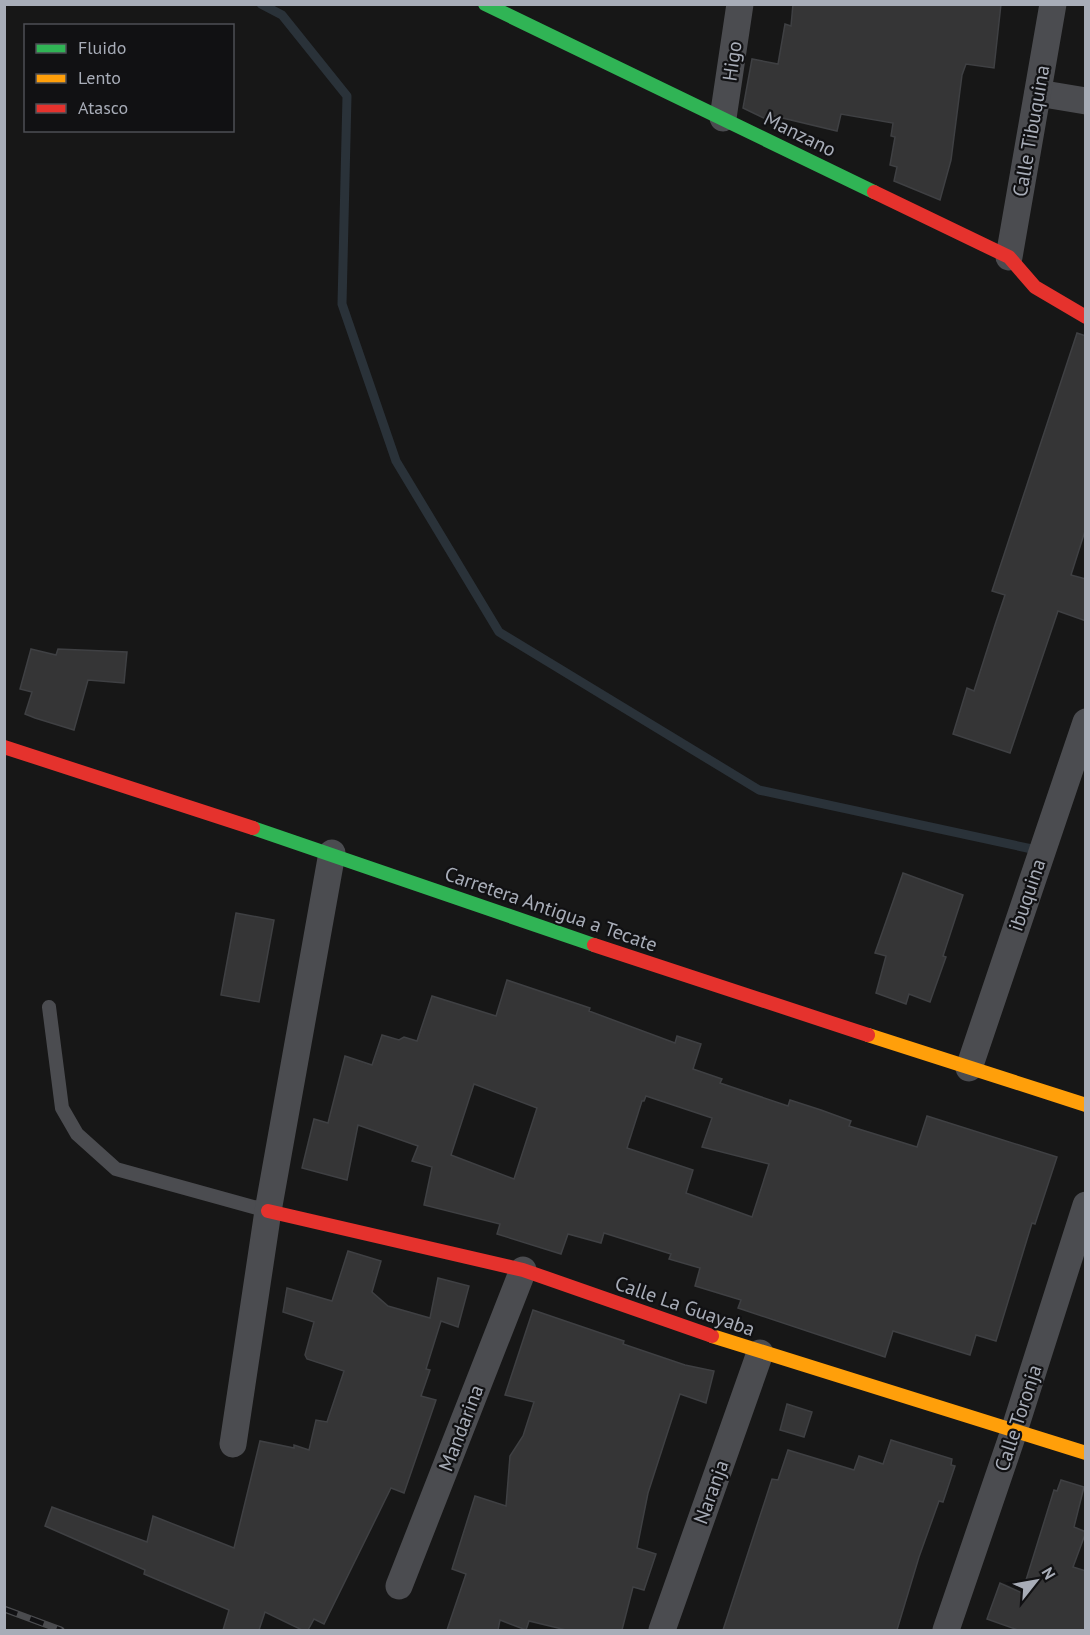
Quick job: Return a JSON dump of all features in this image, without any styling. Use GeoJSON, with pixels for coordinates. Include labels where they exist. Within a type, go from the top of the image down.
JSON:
{"type":"FeatureCollection","features":[{"type":"Feature","properties":{"kind":"street","name":"Manzano"},"geometry":{"type":"LineString","coordinates":[[484,4],[1009,257],[1035,287],[1086,317]]}},
{"type":"Feature","properties":{"kind":"street","name":"Higo"},"geometry":{"type":"LineString","coordinates":[[723,118],[740,4]]}},
{"type":"Feature","properties":{"kind":"street","name":"Calle Tibuquina"},"geometry":{"type":"LineString","coordinates":[[1009,257],[1053,4]]}},
{"type":"Feature","properties":{"kind":"street"},"geometry":{"type":"LineString","coordinates":[[1038,93],[1086,101]]}},
{"type":"Feature","properties":{"kind":"street","name":"ibuquina"},"geometry":{"type":"LineString","coordinates":[[969,1068],[1086,722]]}},
{"type":"Feature","properties":{"kind":"street","name":"Carretera Antigua a Tecate"},"geometry":{"type":"LineString","coordinates":[[4,747],[332,854],[648,964],[1086,1105]]}},
{"type":"Feature","properties":{"kind":"street"},"geometry":{"type":"LineString","coordinates":[[233,1444],[268,1211],[332,854]]}},
{"type":"Feature","properties":{"kind":"street","name":"Calle Toronja"},"geometry":{"type":"LineString","coordinates":[[946,1630],[1014,1431],[1086,1205]]}},
{"type":"Feature","properties":{"kind":"street","name":"Calle La Guayaba"},"geometry":{"type":"LineString","coordinates":[[268,1211],[523,1270],[760,1353],[1086,1453]]}},
{"type":"Feature","properties":{"kind":"street","name":"Mandarina"},"geometry":{"type":"LineString","coordinates":[[399,1586],[523,1270]]}},
{"type":"Feature","properties":{"kind":"street","name":"Naranja"},"geometry":{"type":"LineString","coordinates":[[662,1630],[760,1353]]}},
{"type":"Feature","properties":{"kind":"lane"},"geometry":{"type":"LineString","coordinates":[[49,1007],[62,1108],[77,1134],[116,1169],[268,1211]]}},
{"type":"Feature","properties":{"kind":"building"},"geometry":{"type":"Polygon","coordinates":[[[793,4],[1001,4],[994,68],[966,64],[962,75],[951,160],[940,200],[894,181],[897,167],[890,165],[895,137],[891,136],[893,123],[841,114],[837,131],[774,116],[772,122],[743,108],[752,59],[778,64],[785,24],[791,26],[793,4]]]}},
{"type":"Feature","properties":{"kind":"building"},"geometry":{"type":"Polygon","coordinates":[[[1077,333],[1086,336],[1086,528],[1071,575],[1086,579],[1086,621],[1058,611],[1010,753],[953,734],[967,688],[974,691],[1005,595],[992,591],[1077,333]]]}},
{"type":"Feature","properties":{"kind":"building"},"geometry":{"type":"Polygon","coordinates":[[[31,649],[56,655],[58,649],[127,652],[124,683],[88,680],[74,730],[35,718],[25,714],[32,692],[20,689],[31,649]]]}},
{"type":"Feature","properties":{"kind":"building"},"geometry":{"type":"Polygon","coordinates":[[[903,873],[963,895],[943,956],[946,957],[930,1002],[909,994],[906,1004],[876,993],[886,956],[875,953],[903,873]]]}},
{"type":"Feature","properties":{"kind":"building"},"geometry":{"type":"Polygon","coordinates":[[[236,913],[274,920],[259,1002],[221,995],[236,913]]]}},
{"type":"Feature","properties":{"kind":"building"},"geometry":{"type":"Polygon","coordinates":[[[507,980],[590,1008],[589,1011],[675,1043],[677,1036],[701,1044],[693,1069],[722,1079],[720,1083],[788,1106],[790,1100],[821,1110],[851,1121],[849,1126],[917,1147],[927,1116],[1057,1157],[1035,1224],[1032,1223],[996,1341],[976,1335],[970,1355],[893,1331],[885,1357],[738,1308],[741,1300],[695,1286],[700,1268],[669,1259],[671,1254],[604,1233],[601,1243],[568,1234],[561,1254],[497,1234],[500,1224],[424,1205],[432,1167],[412,1161],[418,1146],[358,1125],[347,1180],[302,1168],[314,1119],[328,1123],[345,1056],[372,1065],[382,1035],[399,1040],[404,1037],[417,1041],[432,996],[496,1016],[507,980]],[[474,1084],[451,1155],[514,1179],[537,1108],[474,1084]],[[646,1096],[642,1101],[627,1148],[693,1170],[686,1193],[752,1217],[769,1164],[702,1147],[712,1118],[646,1096]]]}},
{"type":"Feature","properties":{"kind":"building"},"geometry":{"type":"Polygon","coordinates":[[[348,1251],[381,1261],[372,1292],[388,1306],[430,1318],[438,1278],[469,1286],[458,1327],[441,1321],[426,1369],[430,1370],[421,1396],[436,1400],[404,1493],[391,1488],[324,1624],[314,1619],[308,1630],[302,1630],[265,1612],[259,1630],[223,1630],[229,1610],[144,1574],[145,1570],[45,1526],[52,1507],[147,1542],[153,1516],[234,1548],[260,1441],[294,1448],[294,1445],[309,1450],[316,1420],[327,1422],[344,1371],[307,1359],[305,1355],[314,1322],[283,1312],[287,1288],[332,1301],[348,1251]]]}},
{"type":"Feature","properties":{"kind":"building"},"geometry":{"type":"Polygon","coordinates":[[[533,1310],[624,1341],[623,1344],[685,1365],[714,1371],[706,1403],[680,1394],[648,1493],[637,1548],[656,1554],[644,1590],[633,1587],[622,1630],[566,1630],[529,1621],[526,1630],[500,1620],[498,1630],[447,1630],[466,1574],[452,1569],[475,1496],[506,1506],[510,1456],[523,1436],[534,1402],[505,1395],[533,1310]]]}},
{"type":"Feature","properties":{"kind":"building"},"geometry":{"type":"Polygon","coordinates":[[[787,1404],[812,1412],[804,1437],[780,1430],[787,1404]]]}},
{"type":"Feature","properties":{"kind":"building"},"geometry":{"type":"Polygon","coordinates":[[[891,1440],[952,1459],[951,1465],[955,1466],[943,1502],[939,1501],[919,1557],[897,1630],[723,1630],[772,1479],[778,1480],[788,1450],[854,1470],[859,1456],[883,1464],[891,1440]]]}},
{"type":"Feature","properties":{"kind":"building"},"geometry":{"type":"Polygon","coordinates":[[[1061,1480],[1084,1487],[1074,1527],[1086,1532],[1073,1567],[1086,1571],[1086,1630],[1018,1630],[987,1619],[1000,1583],[1022,1593],[1054,1490],[1057,1491],[1061,1480]]]}},
{"type":"Feature","properties":{"kind":"waterway"},"geometry":{"type":"LineString","coordinates":[[261,4],[282,15],[347,96],[342,304],[396,461],[499,632],[759,790],[1032,849]]}},
{"type":"Feature","properties":{"kind":"railway"},"geometry":{"type":"LineString","coordinates":[[4,1609],[61,1630]]}},
{"type":"Feature","properties":{"kind":"traffic: fast"},"geometry":{"type":"LineString","coordinates":[[485,4],[874,192]]}},
{"type":"Feature","properties":{"kind":"traffic: fast"},"geometry":{"type":"LineString","coordinates":[[253,828],[594,945]]}},
{"type":"Feature","properties":{"kind":"traffic: slow"},"geometry":{"type":"LineString","coordinates":[[868,1035],[1086,1105]]}},
{"type":"Feature","properties":{"kind":"traffic: slow"},"geometry":{"type":"LineString","coordinates":[[712,1336],[1086,1453]]}},
{"type":"Feature","properties":{"kind":"traffic: jam"},"geometry":{"type":"LineString","coordinates":[[874,192],[1009,257],[1035,287],[1086,317]]}},
{"type":"Feature","properties":{"kind":"traffic: jam"},"geometry":{"type":"LineString","coordinates":[[4,747],[253,828]]}},
{"type":"Feature","properties":{"kind":"traffic: jam"},"geometry":{"type":"LineString","coordinates":[[594,945],[868,1035]]}},
{"type":"Feature","properties":{"kind":"traffic: jam"},"geometry":{"type":"LineString","coordinates":[[268,1211],[523,1270],[712,1336]]}}]}
